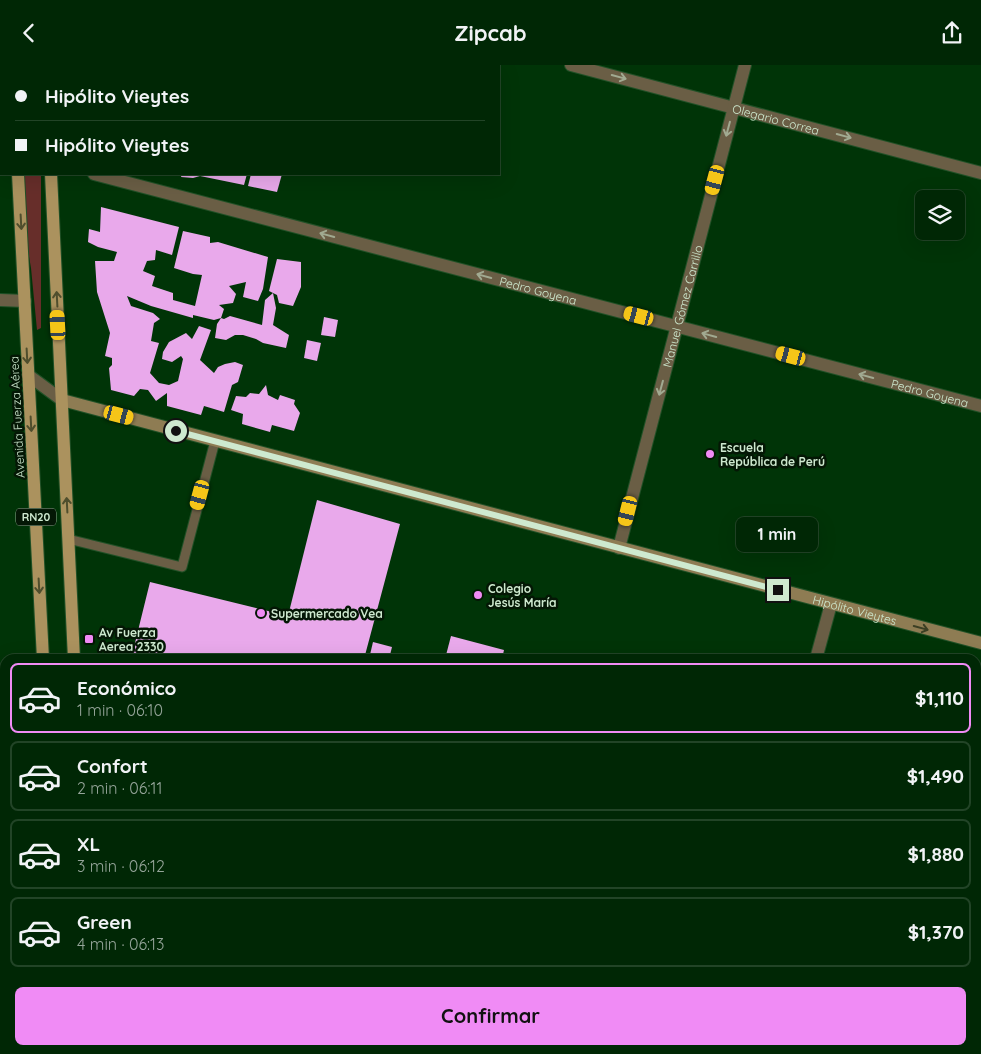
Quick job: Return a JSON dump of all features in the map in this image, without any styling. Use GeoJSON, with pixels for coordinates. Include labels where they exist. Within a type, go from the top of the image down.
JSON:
{"type":"FeatureCollection","features":[{"type":"Feature","properties":{"kind":"main road","name":"Avenida Fuerza Aérea"},"geometry":{"type":"LineString","coordinates":[[18,175],[43,654]]}},
{"type":"Feature","properties":{"kind":"main road","name":"RN20"},"geometry":{"type":"LineString","coordinates":[[51,175],[74,654]]}},
{"type":"Feature","properties":{"kind":"street","name":"Olegario Correa"},"geometry":{"type":"LineString","coordinates":[[572,65],[981,173]]}},
{"type":"Feature","properties":{"kind":"street","name":"Manuel Gómez Carrillo"},"geometry":{"type":"LineString","coordinates":[[619,548],[745,65]]}},
{"type":"Feature","properties":{"kind":"street","name":"Pedro Goyena"},"geometry":{"type":"LineString","coordinates":[[98,175],[981,406]]}},
{"type":"Feature","properties":{"kind":"street"},"geometry":{"type":"LineString","coordinates":[[0,300],[25,301]]}},
{"type":"Feature","properties":{"kind":"street"},"geometry":{"type":"LineString","coordinates":[[28,375],[62,400]]}},
{"type":"Feature","properties":{"kind":"street","name":"Hipólito Vieytes"},"geometry":{"type":"LineString","coordinates":[[62,400],[981,643]]}},
{"type":"Feature","properties":{"kind":"street"},"geometry":{"type":"LineString","coordinates":[[817,654],[831,604]]}},
{"type":"Feature","properties":{"kind":"lane"},"geometry":{"type":"LineString","coordinates":[[68,539],[182,567],[214,441]]}},
{"type":"Feature","properties":{"kind":"shaded area"},"geometry":{"type":"Polygon","coordinates":[[[18,175],[41,175],[41,328],[37,330],[31,268],[18,175]]]}},
{"type":"Feature","properties":{"kind":"building"},"geometry":{"type":"Polygon","coordinates":[[[182,175],[247,175],[244,185],[200,176],[193,178],[181,177],[182,175]]]}},
{"type":"Feature","properties":{"kind":"building"},"geometry":{"type":"Polygon","coordinates":[[[251,175],[282,175],[277,192],[248,186],[251,175]]]}},
{"type":"Feature","properties":{"kind":"building"},"geometry":{"type":"Polygon","coordinates":[[[101,207],[179,227],[172,255],[156,250],[155,260],[147,261],[143,271],[155,276],[152,286],[173,293],[173,300],[195,306],[202,275],[174,268],[183,231],[210,237],[210,243],[218,242],[268,257],[263,289],[258,301],[243,297],[246,282],[229,286],[236,294],[233,303],[219,305],[224,309],[221,318],[214,320],[193,315],[193,318],[151,306],[127,296],[131,306],[153,313],[160,319],[154,323],[151,341],[159,343],[150,373],[159,383],[169,385],[178,381],[183,359],[181,356],[172,362],[162,359],[163,352],[169,342],[186,333],[192,339],[199,326],[211,330],[200,360],[214,373],[218,367],[225,364],[235,362],[243,365],[238,382],[232,385],[224,412],[204,406],[201,415],[167,406],[167,393],[156,401],[148,390],[140,389],[134,396],[111,390],[109,368],[112,365],[112,358],[105,356],[110,333],[97,292],[95,261],[114,261],[117,252],[88,242],[89,229],[100,232],[101,207]]]}},
{"type":"Feature","properties":{"kind":"building"},"geometry":{"type":"Polygon","coordinates":[[[277,259],[301,262],[301,287],[293,306],[279,303],[277,295],[269,291],[277,259]]]}},
{"type":"Feature","properties":{"kind":"building"},"geometry":{"type":"Polygon","coordinates":[[[273,293],[276,308],[273,325],[289,335],[286,348],[263,343],[243,335],[235,335],[226,340],[215,338],[217,324],[221,318],[224,319],[230,316],[262,325],[265,300],[273,293]]]}},
{"type":"Feature","properties":{"kind":"building"},"geometry":{"type":"Polygon","coordinates":[[[324,317],[338,320],[335,337],[321,335],[324,317]]]}},
{"type":"Feature","properties":{"kind":"building"},"geometry":{"type":"Polygon","coordinates":[[[307,340],[321,343],[317,361],[304,358],[307,340]]]}},
{"type":"Feature","properties":{"kind":"building"},"geometry":{"type":"Polygon","coordinates":[[[266,385],[268,395],[278,400],[280,395],[295,400],[294,404],[300,413],[294,431],[272,425],[270,432],[242,424],[243,414],[231,410],[236,396],[246,397],[250,393],[259,394],[266,385]]]}},
{"type":"Feature","properties":{"kind":"building"},"geometry":{"type":"Polygon","coordinates":[[[317,500],[400,524],[365,654],[132,654],[150,582],[288,616],[317,500]]]}},
{"type":"Feature","properties":{"kind":"building"},"geometry":{"type":"Polygon","coordinates":[[[451,636],[504,650],[503,654],[446,654],[451,636]]]}},
{"type":"Feature","properties":{"kind":"building"},"geometry":{"type":"Polygon","coordinates":[[[373,642],[392,647],[390,654],[370,654],[373,642]]]}},
{"type":"Feature","properties":{"kind":"place","name":"Escuela República de Perú"},"geometry":{"type":"Point","coordinates":[710,454]}},
{"type":"Feature","properties":{"kind":"place","name":"Colegio Jesús María"},"geometry":{"type":"Point","coordinates":[478,595]}},
{"type":"Feature","properties":{"kind":"place","name":"Supermercado Vea"},"geometry":{"type":"Point","coordinates":[261,613]}},
{"type":"Feature","properties":{"kind":"place","name":"Av Fuerza Aerea 2330"},"geometry":{"type":"Point","coordinates":[89,639]}},
{"type":"Feature","properties":{"kind":"route"},"geometry":{"type":"LineString","coordinates":[[176,431],[778,590]]}}]}
